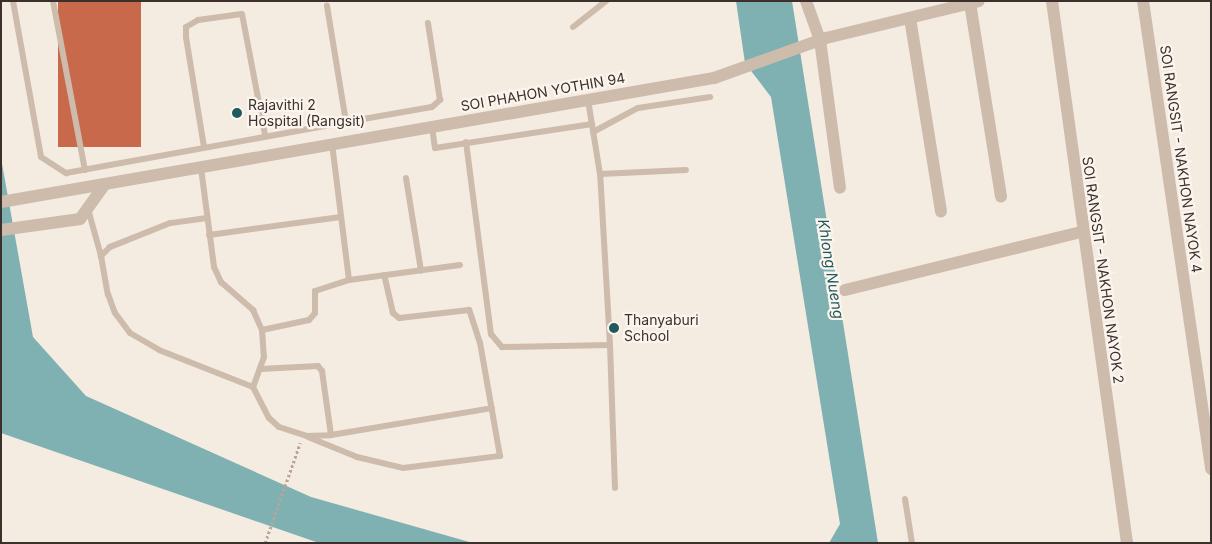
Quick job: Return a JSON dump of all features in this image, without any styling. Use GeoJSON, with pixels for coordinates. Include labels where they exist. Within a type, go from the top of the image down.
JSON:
{"type":"FeatureCollection","features":[{"type":"Feature","properties":{"kind":"street"},"geometry":{"type":"LineString","coordinates":[[806,1],[816,42],[840,188]]}},
{"type":"Feature","properties":{"kind":"street","name":"SOI RANGSIT - NAKHON NAYOK 2"},"geometry":{"type":"LineString","coordinates":[[1052,1],[1081,232],[1127,543]]}},
{"type":"Feature","properties":{"kind":"street","name":"SOI RANGSIT - NAKHON NAYOK 4"},"geometry":{"type":"LineString","coordinates":[[1143,1],[1211,469]]}},
{"type":"Feature","properties":{"kind":"street"},"geometry":{"type":"LineString","coordinates":[[975,2],[1002,197]]}},
{"type":"Feature","properties":{"kind":"street","name":"SOI PHAHON YOTHIN 94"},"geometry":{"type":"LineString","coordinates":[[1,202],[744,71],[816,42],[975,2]]}},
{"type":"Feature","properties":{"kind":"street"},"geometry":{"type":"LineString","coordinates":[[910,18],[941,212]]}},
{"type":"Feature","properties":{"kind":"street"},"geometry":{"type":"LineString","coordinates":[[1,230],[80,219],[105,184]]}},
{"type":"Feature","properties":{"kind":"street"},"geometry":{"type":"LineString","coordinates":[[845,290],[1081,232]]}},
{"type":"Feature","properties":{"kind":"lane"},"geometry":{"type":"LineString","coordinates":[[13,1],[41,157],[66,173],[265,135],[432,107],[440,100],[428,23]]}},
{"type":"Feature","properties":{"kind":"lane"},"geometry":{"type":"LineString","coordinates":[[54,1],[85,170]]}},
{"type":"Feature","properties":{"kind":"lane"},"geometry":{"type":"LineString","coordinates":[[573,28],[606,1]]}},
{"type":"Feature","properties":{"kind":"lane"},"geometry":{"type":"LineString","coordinates":[[327,6],[346,122]]}},
{"type":"Feature","properties":{"kind":"lane"},"geometry":{"type":"LineString","coordinates":[[204,147],[186,37],[186,27],[198,20],[242,14],[265,135]]}},
{"type":"Feature","properties":{"kind":"lane"},"geometry":{"type":"LineString","coordinates":[[594,132],[638,108],[710,98]]}},
{"type":"Feature","properties":{"kind":"lane"},"geometry":{"type":"LineString","coordinates":[[588,100],[600,174],[610,344],[615,488]]}},
{"type":"Feature","properties":{"kind":"lane"},"geometry":{"type":"LineString","coordinates":[[432,127],[436,148],[592,124]]}},
{"type":"Feature","properties":{"kind":"lane"},"geometry":{"type":"LineString","coordinates":[[466,142],[491,334],[495,342],[502,347],[610,344]]}},
{"type":"Feature","properties":{"kind":"lane"},"geometry":{"type":"LineString","coordinates":[[332,144],[349,280]]}},
{"type":"Feature","properties":{"kind":"lane"},"geometry":{"type":"LineString","coordinates":[[201,168],[206,218],[214,267],[221,282],[248,304],[262,330],[264,357],[253,387]]}},
{"type":"Feature","properties":{"kind":"lane"},"geometry":{"type":"LineString","coordinates":[[600,174],[686,170]]}},
{"type":"Feature","properties":{"kind":"lane"},"geometry":{"type":"LineString","coordinates":[[406,178],[421,271]]}},
{"type":"Feature","properties":{"kind":"lane"},"geometry":{"type":"LineString","coordinates":[[88,208],[115,313],[130,333],[159,350],[253,387],[269,418],[305,436],[357,457],[403,468],[496,460],[500,456],[492,408],[469,310],[399,318],[393,313],[384,275]]}},
{"type":"Feature","properties":{"kind":"lane"},"geometry":{"type":"LineString","coordinates":[[209,235],[341,217]]}},
{"type":"Feature","properties":{"kind":"lane"},"geometry":{"type":"LineString","coordinates":[[101,256],[123,239],[170,223],[206,218]]}},
{"type":"Feature","properties":{"kind":"lane"},"geometry":{"type":"LineString","coordinates":[[262,330],[309,320],[315,313],[315,291],[349,280],[460,265]]}},
{"type":"Feature","properties":{"kind":"lane"},"geometry":{"type":"LineString","coordinates":[[260,369],[318,366],[322,371],[331,435]]}},
{"type":"Feature","properties":{"kind":"lane"},"geometry":{"type":"LineString","coordinates":[[305,436],[331,435],[492,408]]}},
{"type":"Feature","properties":{"kind":"lane"},"geometry":{"type":"LineString","coordinates":[[905,499],[912,543]]}},
{"type":"Feature","properties":{"kind":"path"},"geometry":{"type":"LineString","coordinates":[[265,543],[292,465],[305,436]]}},
{"type":"Feature","properties":{"kind":"water","name":"Khlong Nueng"},"geometry":{"type":"Polygon","coordinates":[[[736,1],[792,1],[878,543],[829,543],[840,524],[771,97],[745,63],[736,1]]]}},
{"type":"Feature","properties":{"kind":"water"},"geometry":{"type":"Polygon","coordinates":[[[1,158],[33,337],[86,396],[311,497],[473,543],[319,543],[1,433],[1,158]]]}},
{"type":"Feature","properties":{"kind":"building"},"geometry":{"type":"Polygon","coordinates":[[[58,1],[141,1],[141,147],[58,147],[58,1]]]}},
{"type":"Feature","properties":{"kind":"place","name":"Rajavithi 2 Hospital (Rangsit)"},"geometry":{"type":"Point","coordinates":[237,113]}},
{"type":"Feature","properties":{"kind":"place","name":"Thanyaburi School"},"geometry":{"type":"Point","coordinates":[614,328]}}]}
